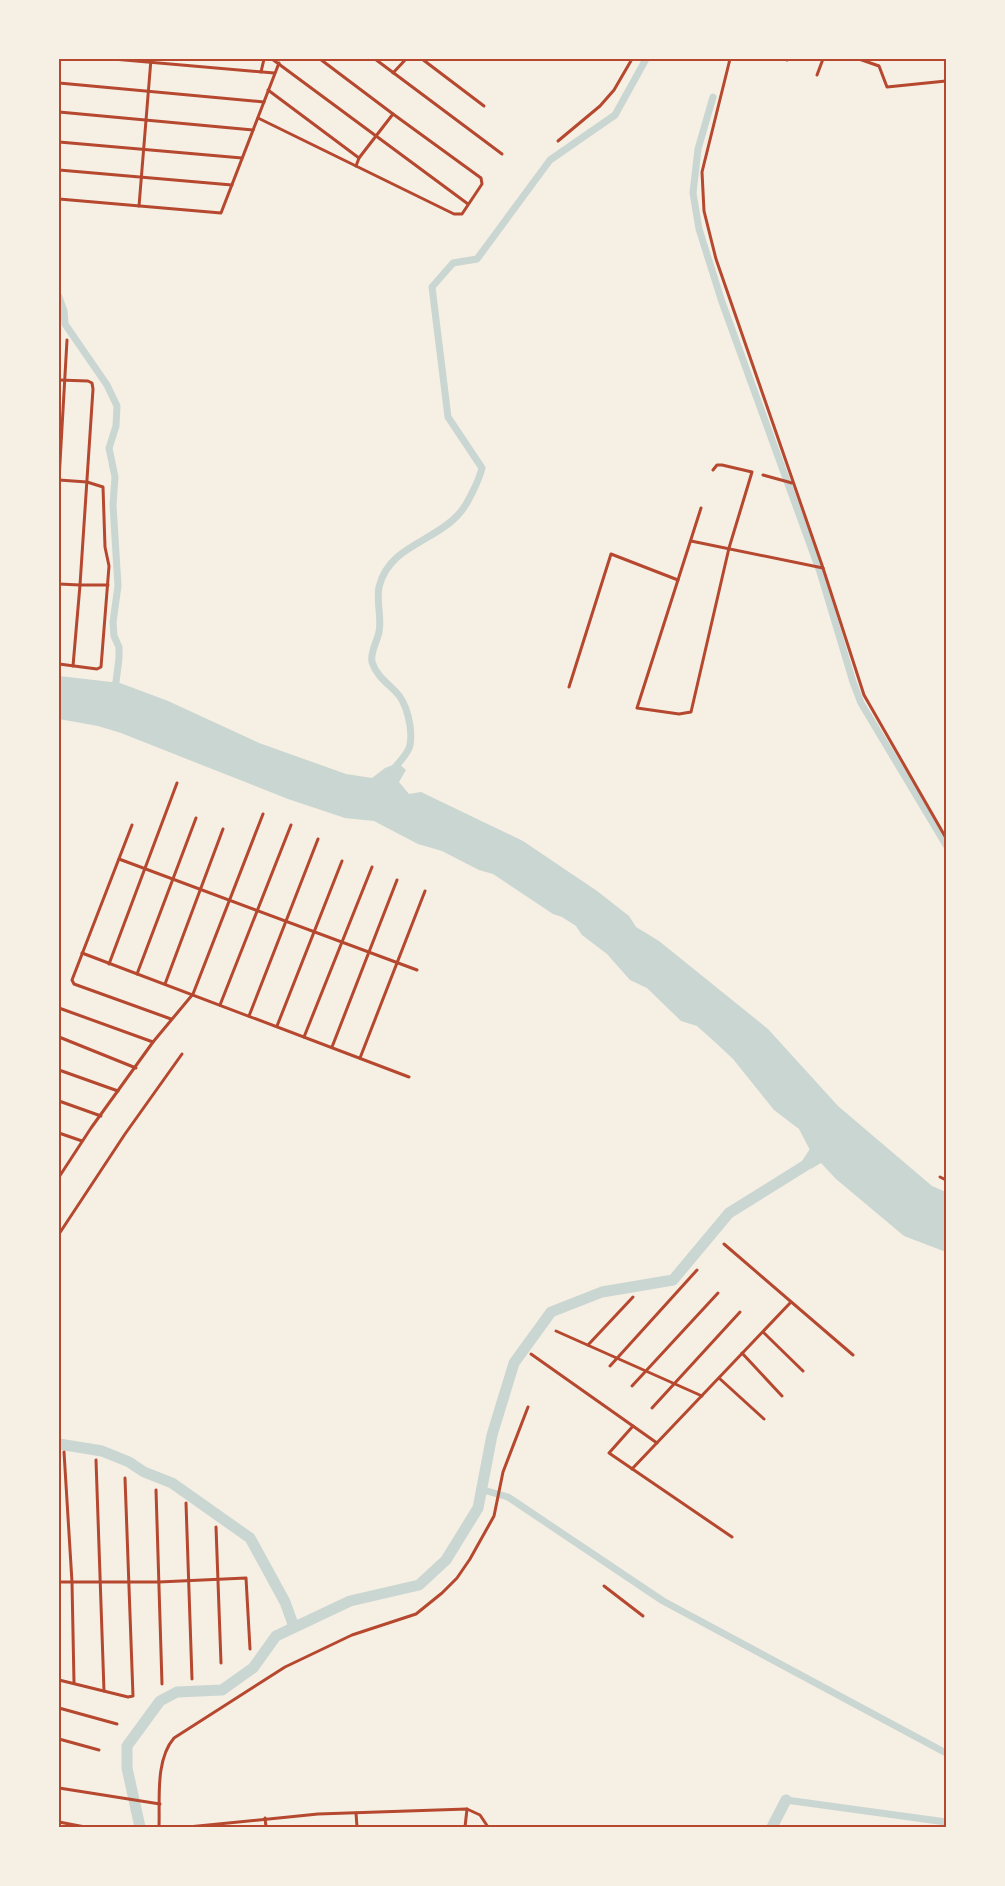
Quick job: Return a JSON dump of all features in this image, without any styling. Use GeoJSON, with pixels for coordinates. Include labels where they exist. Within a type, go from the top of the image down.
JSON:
{"type":"FeatureCollection","features":[{"type":"Feature","properties":{"kind":"street"},"geometry":{"type":"LineString","coordinates":[[113,59],[274,73]]}},
{"type":"Feature","properties":{"kind":"street"},"geometry":{"type":"LineString","coordinates":[[261,72],[264,59]]}},
{"type":"Feature","properties":{"kind":"street"},"geometry":{"type":"LineString","coordinates":[[272,59],[468,204]]}},
{"type":"Feature","properties":{"kind":"street"},"geometry":{"type":"LineString","coordinates":[[258,118],[454,214],[461,215],[482,186],[482,180],[320,59]]}},
{"type":"Feature","properties":{"kind":"street"},"geometry":{"type":"LineString","coordinates":[[375,59],[502,154]]}},
{"type":"Feature","properties":{"kind":"street"},"geometry":{"type":"LineString","coordinates":[[393,73],[406,59]]}},
{"type":"Feature","properties":{"kind":"street"},"geometry":{"type":"LineString","coordinates":[[422,59],[484,106]]}},
{"type":"Feature","properties":{"kind":"street"},"geometry":{"type":"LineString","coordinates":[[558,141],[600,106],[614,90],[632,59]]}},
{"type":"Feature","properties":{"kind":"street"},"geometry":{"type":"LineString","coordinates":[[730,59],[704,160],[702,185],[704,211],[716,259],[792,483],[824,568],[864,695],[946,838]]}},
{"type":"Feature","properties":{"kind":"street"},"geometry":{"type":"LineString","coordinates":[[817,75],[823,59]]}},
{"type":"Feature","properties":{"kind":"street"},"geometry":{"type":"LineString","coordinates":[[859,59],[879,66],[887,87],[946,81]]}},
{"type":"Feature","properties":{"kind":"street"},"geometry":{"type":"LineString","coordinates":[[139,206],[151,61]]}},
{"type":"Feature","properties":{"kind":"street"},"geometry":{"type":"LineString","coordinates":[[59,199],[219,213],[232,186],[279,63]]}},
{"type":"Feature","properties":{"kind":"street"},"geometry":{"type":"LineString","coordinates":[[59,84],[264,102]]}},
{"type":"Feature","properties":{"kind":"street"},"geometry":{"type":"LineString","coordinates":[[268,90],[359,158]]}},
{"type":"Feature","properties":{"kind":"street"},"geometry":{"type":"LineString","coordinates":[[59,112],[253,130]]}},
{"type":"Feature","properties":{"kind":"street"},"geometry":{"type":"LineString","coordinates":[[356,166],[359,158],[393,114]]}},
{"type":"Feature","properties":{"kind":"street"},"geometry":{"type":"LineString","coordinates":[[59,142],[242,158]]}},
{"type":"Feature","properties":{"kind":"street"},"geometry":{"type":"LineString","coordinates":[[59,170],[232,186]]}},
{"type":"Feature","properties":{"kind":"street"},"geometry":{"type":"LineString","coordinates":[[59,664],[97,669],[102,667],[108,585],[105,489],[87,482],[59,480],[68,340]]}},
{"type":"Feature","properties":{"kind":"street"},"geometry":{"type":"LineString","coordinates":[[59,380],[88,381],[93,385],[73,666]]}},
{"type":"Feature","properties":{"kind":"street"},"geometry":{"type":"LineString","coordinates":[[701,508],[637,708],[679,714],[691,712],[730,548],[752,472],[722,465],[717,465],[713,470]]}},
{"type":"Feature","properties":{"kind":"street"},"geometry":{"type":"LineString","coordinates":[[763,475],[792,483]]}},
{"type":"Feature","properties":{"kind":"street"},"geometry":{"type":"LineString","coordinates":[[691,541],[824,568]]}},
{"type":"Feature","properties":{"kind":"street"},"geometry":{"type":"LineString","coordinates":[[569,688],[611,554],[678,580]]}},
{"type":"Feature","properties":{"kind":"street"},"geometry":{"type":"LineString","coordinates":[[59,584],[108,585]]}},
{"type":"Feature","properties":{"kind":"street"},"geometry":{"type":"LineString","coordinates":[[109,964],[147,869],[177,783]]}},
{"type":"Feature","properties":{"kind":"street"},"geometry":{"type":"LineString","coordinates":[[59,1178],[82,1141],[153,1042],[193,994],[263,814]]}},
{"type":"Feature","properties":{"kind":"street"},"geometry":{"type":"LineString","coordinates":[[137,974],[196,818]]}},
{"type":"Feature","properties":{"kind":"street"},"geometry":{"type":"LineString","coordinates":[[132,825],[72,977],[72,983],[171,1019]]}},
{"type":"Feature","properties":{"kind":"street"},"geometry":{"type":"LineString","coordinates":[[220,1005],[290,825]]}},
{"type":"Feature","properties":{"kind":"street"},"geometry":{"type":"LineString","coordinates":[[165,984],[223,829]]}},
{"type":"Feature","properties":{"kind":"street"},"geometry":{"type":"LineString","coordinates":[[248,1016],[318,839]]}},
{"type":"Feature","properties":{"kind":"street"},"geometry":{"type":"LineString","coordinates":[[119,859],[417,970]]}},
{"type":"Feature","properties":{"kind":"street"},"geometry":{"type":"LineString","coordinates":[[277,1026],[342,860]]}},
{"type":"Feature","properties":{"kind":"street"},"geometry":{"type":"LineString","coordinates":[[304,1037],[372,867]]}},
{"type":"Feature","properties":{"kind":"street"},"geometry":{"type":"LineString","coordinates":[[332,1048],[398,880]]}},
{"type":"Feature","properties":{"kind":"street"},"geometry":{"type":"LineString","coordinates":[[360,1059],[425,891]]}},
{"type":"Feature","properties":{"kind":"street"},"geometry":{"type":"LineString","coordinates":[[82,953],[409,1077]]}},
{"type":"Feature","properties":{"kind":"street"},"geometry":{"type":"LineString","coordinates":[[59,1008],[153,1042]]}},
{"type":"Feature","properties":{"kind":"street"},"geometry":{"type":"LineString","coordinates":[[59,1037],[136,1068]]}},
{"type":"Feature","properties":{"kind":"street"},"geometry":{"type":"LineString","coordinates":[[59,1233],[124,1134],[182,1054]]}},
{"type":"Feature","properties":{"kind":"street"},"geometry":{"type":"LineString","coordinates":[[59,1070],[118,1091]]}},
{"type":"Feature","properties":{"kind":"street"},"geometry":{"type":"LineString","coordinates":[[59,1100],[101,1116]]}},
{"type":"Feature","properties":{"kind":"street"},"geometry":{"type":"LineString","coordinates":[[59,1133],[82,1141]]}},
{"type":"Feature","properties":{"kind":"street"},"geometry":{"type":"LineString","coordinates":[[59,1168],[64,1170]]}},
{"type":"Feature","properties":{"kind":"street"},"geometry":{"type":"LineString","coordinates":[[940,1177],[946,1180]]}},
{"type":"Feature","properties":{"kind":"street"},"geometry":{"type":"LineString","coordinates":[[724,1244],[853,1355]]}},
{"type":"Feature","properties":{"kind":"street"},"geometry":{"type":"LineString","coordinates":[[610,1366],[696,1270]]}},
{"type":"Feature","properties":{"kind":"street"},"geometry":{"type":"LineString","coordinates":[[632,1386],[718,1293]]}},
{"type":"Feature","properties":{"kind":"street"},"geometry":{"type":"LineString","coordinates":[[588,1345],[633,1297]]}},
{"type":"Feature","properties":{"kind":"street"},"geometry":{"type":"LineString","coordinates":[[632,1469],[791,1302]]}},
{"type":"Feature","properties":{"kind":"street"},"geometry":{"type":"LineString","coordinates":[[652,1408],[740,1312]]}},
{"type":"Feature","properties":{"kind":"street"},"geometry":{"type":"LineString","coordinates":[[556,1331],[702,1396]]}},
{"type":"Feature","properties":{"kind":"street"},"geometry":{"type":"LineString","coordinates":[[763,1332],[803,1371]]}},
{"type":"Feature","properties":{"kind":"street"},"geometry":{"type":"LineString","coordinates":[[742,1353],[782,1396]]}},
{"type":"Feature","properties":{"kind":"street"},"geometry":{"type":"LineString","coordinates":[[531,1354],[657,1443]]}},
{"type":"Feature","properties":{"kind":"street"},"geometry":{"type":"LineString","coordinates":[[719,1378],[764,1420]]}},
{"type":"Feature","properties":{"kind":"street"},"geometry":{"type":"LineString","coordinates":[[159,1827],[166,1751],[169,1744],[180,1733],[285,1668],[324,1648],[352,1635],[416,1614],[452,1584],[470,1559],[494,1516],[503,1472],[528,1407]]}},
{"type":"Feature","properties":{"kind":"street"},"geometry":{"type":"LineString","coordinates":[[633,1426],[609,1453],[732,1537]]}},
{"type":"Feature","properties":{"kind":"street"},"geometry":{"type":"LineString","coordinates":[[64,1452],[72,1582],[74,1683]]}},
{"type":"Feature","properties":{"kind":"street"},"geometry":{"type":"LineString","coordinates":[[96,1460],[104,1691]]}},
{"type":"Feature","properties":{"kind":"street"},"geometry":{"type":"LineString","coordinates":[[59,1680],[128,1697],[133,1696],[125,1478]]}},
{"type":"Feature","properties":{"kind":"street"},"geometry":{"type":"LineString","coordinates":[[156,1490],[162,1684]]}},
{"type":"Feature","properties":{"kind":"street"},"geometry":{"type":"LineString","coordinates":[[186,1503],[192,1679]]}},
{"type":"Feature","properties":{"kind":"street"},"geometry":{"type":"LineString","coordinates":[[216,1528],[221,1663]]}},
{"type":"Feature","properties":{"kind":"street"},"geometry":{"type":"LineString","coordinates":[[59,1582],[159,1582],[247,1579],[250,1648]]}},
{"type":"Feature","properties":{"kind":"street"},"geometry":{"type":"LineString","coordinates":[[604,1586],[643,1616]]}},
{"type":"Feature","properties":{"kind":"street"},"geometry":{"type":"LineString","coordinates":[[59,1708],[116,1724]]}},
{"type":"Feature","properties":{"kind":"street"},"geometry":{"type":"LineString","coordinates":[[59,1739],[99,1750]]}},
{"type":"Feature","properties":{"kind":"street"},"geometry":{"type":"LineString","coordinates":[[59,1788],[160,1804]]}},
{"type":"Feature","properties":{"kind":"street"},"geometry":{"type":"LineString","coordinates":[[465,1827],[468,1809]]}},
{"type":"Feature","properties":{"kind":"street"},"geometry":{"type":"LineString","coordinates":[[188,1827],[265,1818],[468,1809],[480,1815],[488,1827]]}},
{"type":"Feature","properties":{"kind":"street"},"geometry":{"type":"LineString","coordinates":[[356,1813],[357,1827]]}},
{"type":"Feature","properties":{"kind":"street"},"geometry":{"type":"LineString","coordinates":[[265,1818],[266,1827]]}},
{"type":"Feature","properties":{"kind":"street"},"geometry":{"type":"LineString","coordinates":[[59,1822],[85,1827]]}},
{"type":"Feature","properties":{"kind":"shaded area"},"geometry":{"type":"Polygon","coordinates":[[[59,676],[120,683],[168,701],[259,743],[346,774],[372,778],[385,768],[398,763],[406,770],[399,782],[409,794],[421,792],[523,841],[597,891],[629,916],[636,927],[659,941],[768,1029],[838,1106],[932,1186],[946,1192],[946,1252],[904,1236],[836,1179],[821,1163],[811,1169],[806,1165],[811,1159],[811,1152],[799,1129],[774,1110],[733,1059],[697,1026],[681,1021],[647,988],[630,980],[607,954],[582,935],[576,926],[562,917],[553,914],[493,874],[479,870],[442,851],[418,844],[374,821],[345,818],[288,799],[121,733],[98,726],[59,719],[59,676]]]}},
{"type":"Feature","properties":{"kind":"waterway"},"geometry":{"type":"LineString","coordinates":[[393,770],[406,755],[411,739],[411,731],[403,702],[379,675],[372,662],[372,654],[380,626],[379,587],[384,573],[392,562],[448,524],[458,515],[472,493],[482,468],[448,417],[432,287],[453,263],[477,259],[550,160],[615,115],[646,59]]}},
{"type":"Feature","properties":{"kind":"waterway"},"geometry":{"type":"LineString","coordinates":[[713,97],[698,149],[693,193],[699,229],[722,302],[820,572],[861,703],[946,845]]}},
{"type":"Feature","properties":{"kind":"waterway"},"geometry":{"type":"LineString","coordinates":[[59,297],[64,311],[65,324],[107,385],[117,406],[116,426],[109,448],[115,477],[113,505],[118,586],[113,622],[114,636],[119,647],[116,682],[112,690]]}},
{"type":"Feature","properties":{"kind":"waterway"},"geometry":{"type":"LineString","coordinates":[[140,1827],[127,1768],[127,1746],[160,1701],[177,1692],[222,1690],[253,1668],[276,1636],[350,1601],[419,1585],[446,1560],[478,1508],[492,1435],[514,1363],[551,1312],[602,1292],[673,1280],[729,1213],[806,1165],[819,1145]]}},
{"type":"Feature","properties":{"kind":"waterway"},"geometry":{"type":"LineString","coordinates":[[59,1444],[102,1451],[129,1462],[144,1472],[172,1483],[250,1538],[285,1602],[294,1627]]}},
{"type":"Feature","properties":{"kind":"waterway"},"geometry":{"type":"LineString","coordinates":[[480,1489],[508,1497],[663,1601],[946,1753]]}},
{"type":"Feature","properties":{"kind":"waterway"},"geometry":{"type":"LineString","coordinates":[[786,1800],[946,1822]]}},
{"type":"Feature","properties":{"kind":"waterway"},"geometry":{"type":"LineString","coordinates":[[772,1827],[786,1800]]}}]}
